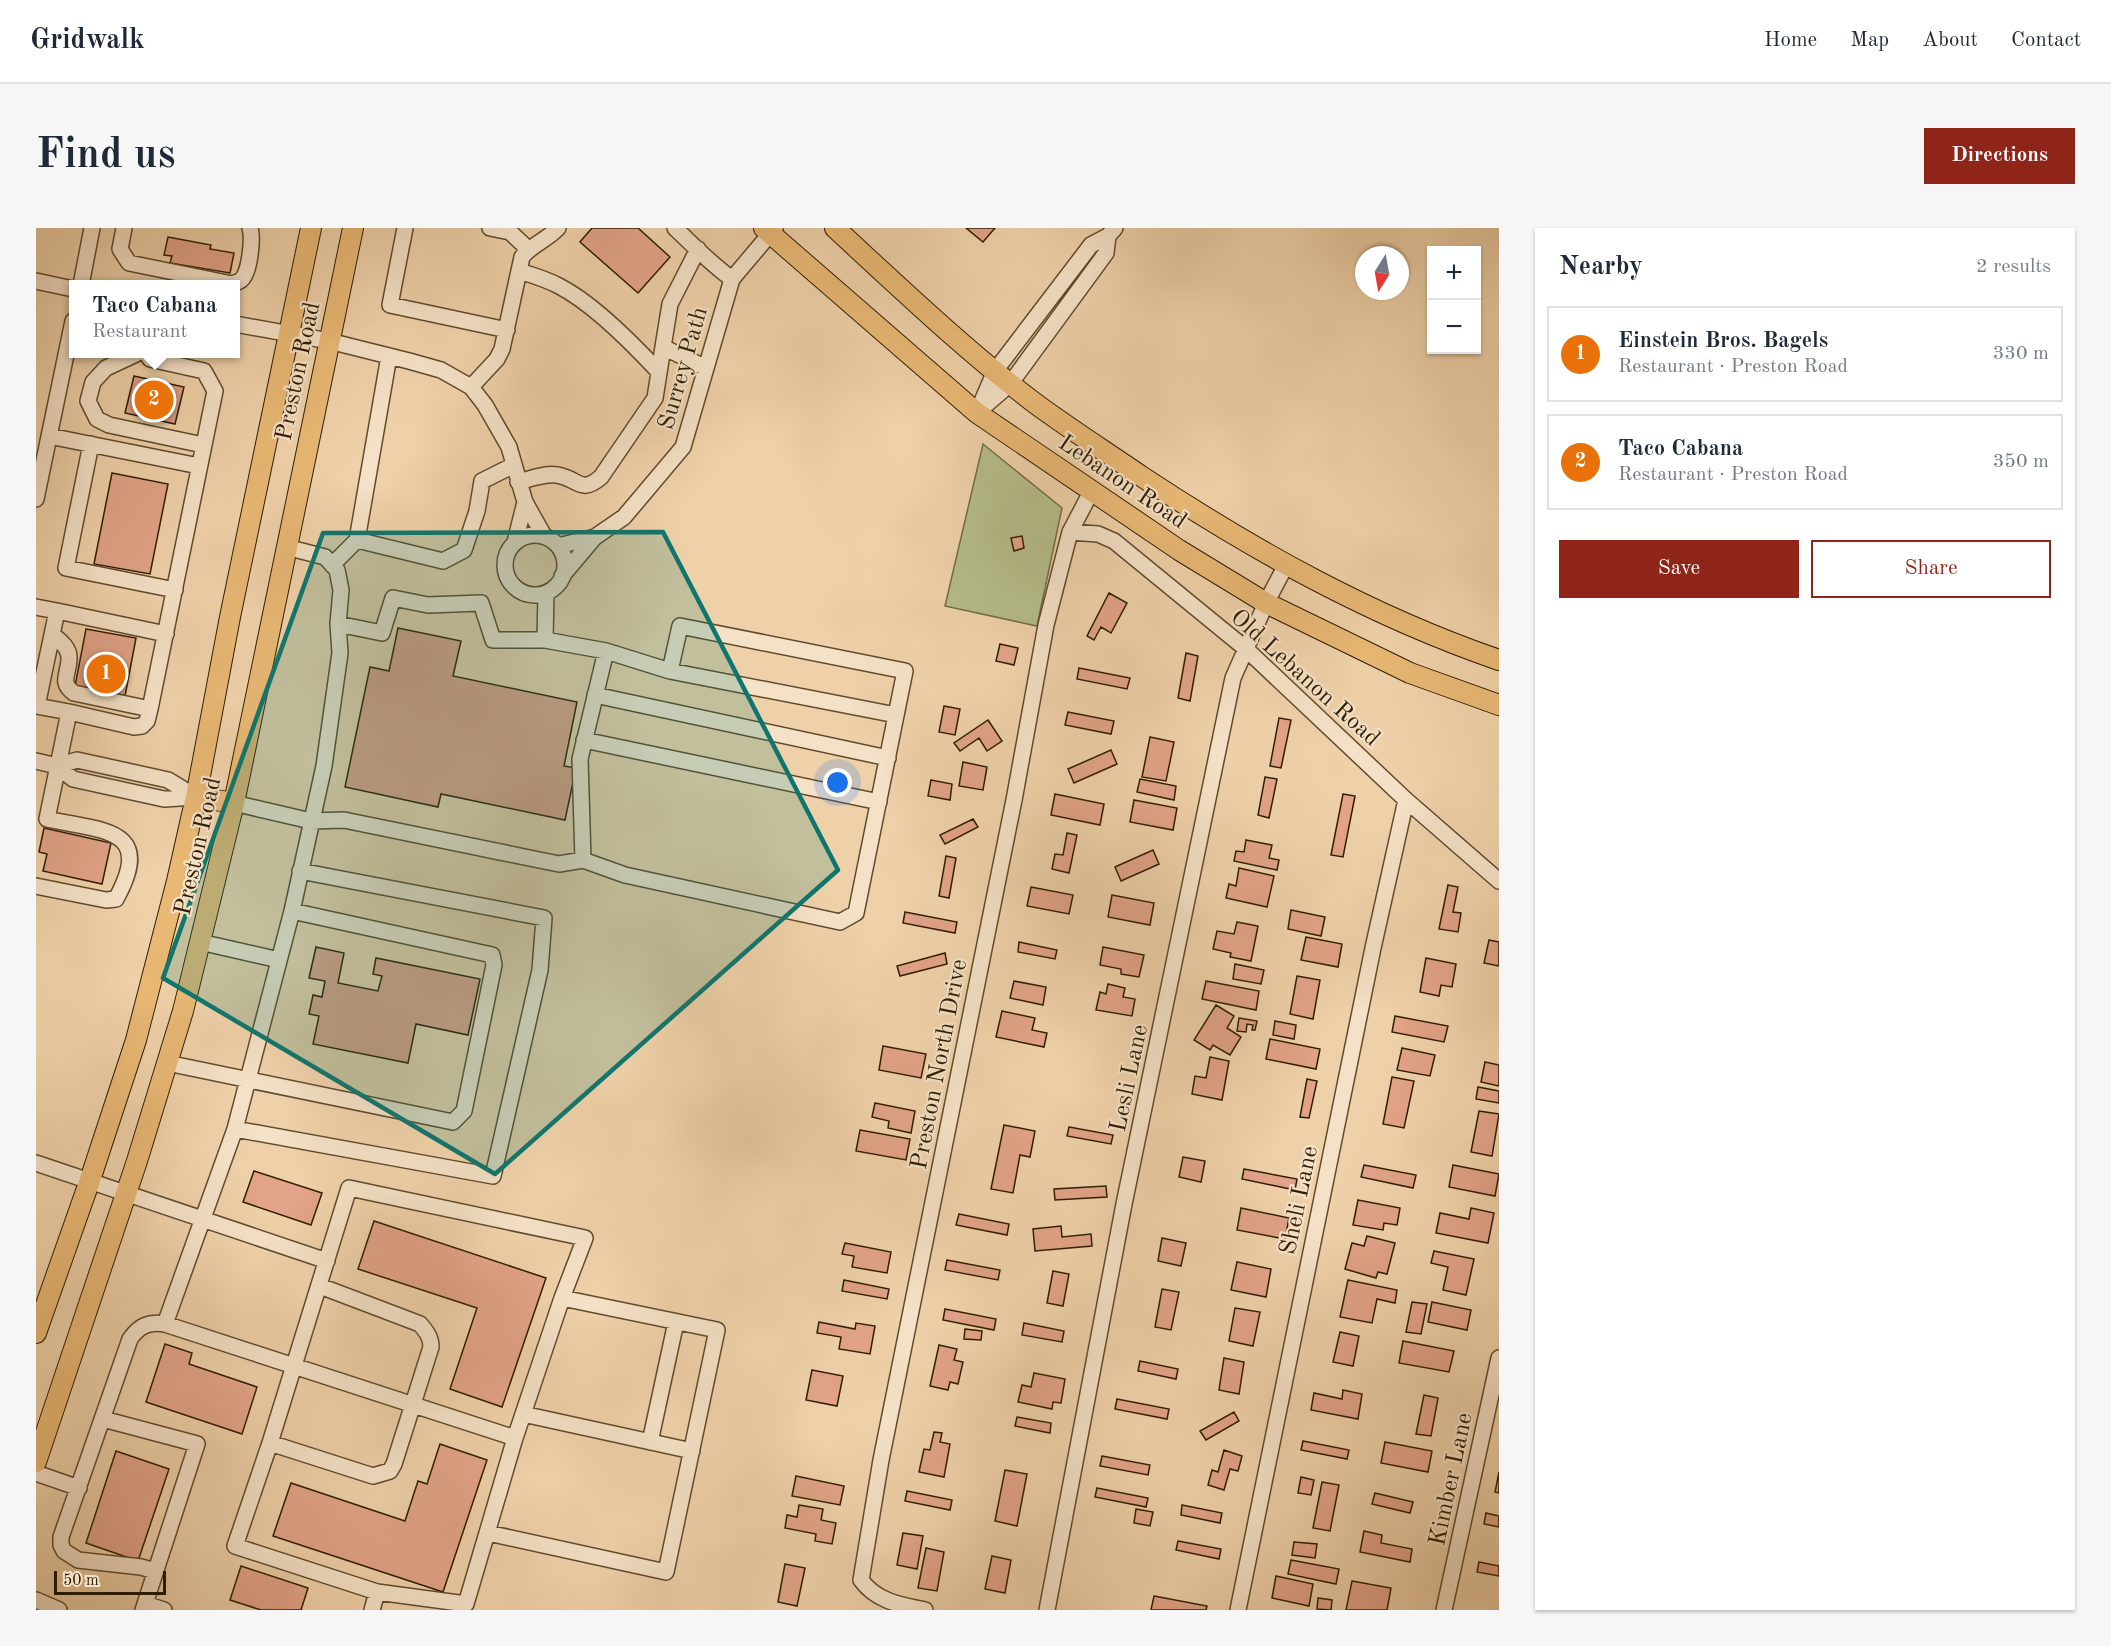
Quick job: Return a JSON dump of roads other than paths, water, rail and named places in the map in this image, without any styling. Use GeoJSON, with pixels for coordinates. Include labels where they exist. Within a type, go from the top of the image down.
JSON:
{"type":"FeatureCollection","features":[{"type":"Feature","properties":{"kind":"main road","name":"Preston Road"},"geometry":{"type":"LineString","coordinates":[[36,1333],[90,1180],[139,1029],[196,797],[230,617],[311,228]]}},
{"type":"Feature","properties":{"kind":"main road","name":"Preston Road"},"geometry":{"type":"LineString","coordinates":[[36,1462],[127,1193],[167,1063],[200,942],[234,803],[353,228]]}},
{"type":"Feature","properties":{"kind":"main road","name":"Lebanon Road"},"geometry":{"type":"LineString","coordinates":[[835,228],[1010,384],[1104,451],[1199,514],[1286,565],[1391,617],[1499,660]]}},
{"type":"Feature","properties":{"kind":"main road","name":"Lebanon Road"},"geometry":{"type":"LineString","coordinates":[[770,230],[976,413],[1179,550],[1266,603],[1410,673],[1499,705]]}},
{"type":"Feature","properties":{"kind":"main road"},"geometry":{"type":"LineString","coordinates":[[196,797],[234,803]]}},
{"type":"Feature","properties":{"kind":"street"},"geometry":{"type":"LineString","coordinates":[[82,280],[92,228]]}},
{"type":"Feature","properties":{"kind":"street"},"geometry":{"type":"LineString","coordinates":[[124,228],[120,249],[129,263],[212,280]]}},
{"type":"Feature","properties":{"kind":"street"},"geometry":{"type":"LineString","coordinates":[[240,281],[246,273],[253,237],[250,228]]}},
{"type":"Feature","properties":{"kind":"street"},"geometry":{"type":"LineString","coordinates":[[405,228],[390,305],[507,330]]}},
{"type":"Feature","properties":{"kind":"street"},"geometry":{"type":"LineString","coordinates":[[490,228],[510,232],[528,249]]}},
{"type":"Feature","properties":{"kind":"street"},"geometry":{"type":"LineString","coordinates":[[471,387],[497,359],[502,349],[522,257],[528,249],[543,242],[558,228]]}},
{"type":"Feature","properties":{"kind":"street"},"geometry":{"type":"LineString","coordinates":[[675,228],[698,249],[705,259],[732,279]]}},
{"type":"Feature","properties":{"kind":"street","name":"Surrey Path"},"geometry":{"type":"LineString","coordinates":[[546,593],[556,586],[595,537],[624,517],[683,447],[732,279],[770,230]]}},
{"type":"Feature","properties":{"kind":"street"},"geometry":{"type":"LineString","coordinates":[[976,413],[995,371],[1091,245],[1113,230]]}},
{"type":"Feature","properties":{"kind":"street"},"geometry":{"type":"LineString","coordinates":[[976,413],[1010,384],[1106,253],[1113,230]]}},
{"type":"Feature","properties":{"kind":"street"},"geometry":{"type":"LineString","coordinates":[[518,482],[554,474],[582,486],[591,486],[601,477],[655,398],[670,304],[698,249]]}},
{"type":"Feature","properties":{"kind":"street"},"geometry":{"type":"LineString","coordinates":[[519,271],[556,284],[570,292],[595,312],[658,371]]}},
{"type":"Feature","properties":{"kind":"street"},"geometry":{"type":"LineString","coordinates":[[36,281],[69,288]]}},
{"type":"Feature","properties":{"kind":"street"},"geometry":{"type":"LineString","coordinates":[[240,325],[328,341],[389,356],[441,370],[471,387],[485,405],[509,447],[525,502],[544,536],[558,546],[562,553],[565,564],[562,576]]}},
{"type":"Feature","properties":{"kind":"street"},"geometry":{"type":"LineString","coordinates":[[37,490],[69,340]]}},
{"type":"Feature","properties":{"kind":"street"},"geometry":{"type":"LineString","coordinates":[[663,347],[706,368]]}},
{"type":"Feature","properties":{"kind":"street"},"geometry":{"type":"LineString","coordinates":[[332,565],[357,540],[389,356]]}},
{"type":"Feature","properties":{"kind":"street"},"geometry":{"type":"LineString","coordinates":[[127,358],[106,368],[93,382],[88,401],[97,419],[109,425],[203,445]]}},
{"type":"Feature","properties":{"kind":"street"},"geometry":{"type":"LineString","coordinates":[[57,611],[37,706],[134,727],[142,726],[147,721],[150,709],[215,391],[204,372],[149,358]]}},
{"type":"Feature","properties":{"kind":"street"},"geometry":{"type":"LineString","coordinates":[[49,436],[199,466]]}},
{"type":"Feature","properties":{"kind":"street"},"geometry":{"type":"LineString","coordinates":[[91,444],[66,568],[175,590]]}},
{"type":"Feature","properties":{"kind":"street"},"geometry":{"type":"LineString","coordinates":[[357,540],[443,561],[464,550],[477,511],[482,481],[514,465]]}},
{"type":"Feature","properties":{"kind":"street","name":"Preston North Drive"},"geometry":{"type":"LineString","coordinates":[[925,1610],[885,1601],[867,1589],[861,1580],[863,1558],[883,1448],[1012,811],[1046,626],[1070,532],[1091,492]]}},
{"type":"Feature","properties":{"kind":"street"},"geometry":{"type":"LineString","coordinates":[[525,502],[515,542],[507,553],[505,567],[509,580],[518,590],[532,594],[546,593],[545,640]]}},
{"type":"Feature","properties":{"kind":"street","name":"Old Lebanon Road"},"geometry":{"type":"LineString","coordinates":[[1070,532],[1098,534],[1114,541],[1246,649],[1406,800],[1499,881]]}},
{"type":"Feature","properties":{"kind":"street"},"geometry":{"type":"LineString","coordinates":[[515,542],[527,536],[544,536]]}},
{"type":"Feature","properties":{"kind":"street","name":"Surrey Path"},"geometry":{"type":"LineString","coordinates":[[558,546],[595,537]]}},
{"type":"Feature","properties":{"kind":"street"},"geometry":{"type":"LineString","coordinates":[[165,1324],[235,1129],[292,911],[324,766],[339,672],[338,624],[341,590],[337,570],[325,557],[286,547]]}},
{"type":"Feature","properties":{"kind":"street","name":"Lesli Lane"},"geometry":{"type":"LineString","coordinates":[[1047,1610],[1124,1204],[1233,678],[1266,603],[1286,565]]}},
{"type":"Feature","properties":{"kind":"street"},"geometry":{"type":"LineString","coordinates":[[338,624],[382,633],[393,598],[428,605],[481,603],[493,640],[545,640],[606,651],[670,671],[897,715]]}},
{"type":"Feature","properties":{"kind":"street"},"geometry":{"type":"LineString","coordinates":[[36,607],[166,634]]}},
{"type":"Feature","properties":{"kind":"street"},"geometry":{"type":"LineString","coordinates":[[234,803],[311,820],[344,820],[559,864],[583,860],[625,875],[840,922],[856,913],[905,671],[680,627],[670,671]]}},
{"type":"Feature","properties":{"kind":"street"},"geometry":{"type":"LineString","coordinates":[[52,634],[63,643],[69,655],[65,684],[74,693],[150,709]]}},
{"type":"Feature","properties":{"kind":"street"},"geometry":{"type":"LineString","coordinates":[[583,860],[580,759],[606,651]]}},
{"type":"Feature","properties":{"kind":"street"},"geometry":{"type":"LineString","coordinates":[[595,695],[888,758]]}},
{"type":"Feature","properties":{"kind":"street"},"geometry":{"type":"LineString","coordinates":[[36,886],[106,900],[116,899],[123,886],[129,863],[130,855],[127,845],[115,834],[41,818],[57,766],[69,712]]}},
{"type":"Feature","properties":{"kind":"street"},"geometry":{"type":"LineString","coordinates":[[584,740],[879,802]]}},
{"type":"Feature","properties":{"kind":"street"},"geometry":{"type":"LineString","coordinates":[[36,761],[57,766],[77,760],[168,780],[196,797]]}},
{"type":"Feature","properties":{"kind":"street","name":"Sheli Lane"},"geometry":{"type":"LineString","coordinates":[[1239,1610],[1373,948],[1406,800]]}},
{"type":"Feature","properties":{"kind":"street"},"geometry":{"type":"LineString","coordinates":[[235,1129],[494,1176],[540,970],[544,918],[300,871]]}},
{"type":"Feature","properties":{"kind":"street"},"geometry":{"type":"LineString","coordinates":[[167,1063],[453,1122],[464,1111],[494,964],[492,955],[292,911]]}},
{"type":"Feature","properties":{"kind":"street"},"geometry":{"type":"LineString","coordinates":[[200,942],[279,960]]}},
{"type":"Feature","properties":{"kind":"street"},"geometry":{"type":"LineString","coordinates":[[36,1162],[327,1261]]}},
{"type":"Feature","properties":{"kind":"street"},"geometry":{"type":"LineString","coordinates":[[350,1188],[585,1238],[562,1298],[515,1438],[466,1604],[377,1592],[235,1546],[327,1261],[350,1188]]}},
{"type":"Feature","properties":{"kind":"street"},"geometry":{"type":"LineString","coordinates":[[270,1443],[373,1476],[383,1475],[390,1472],[394,1464],[413,1405],[431,1347],[427,1332],[420,1324],[320,1286]]}},
{"type":"Feature","properties":{"kind":"street"},"geometry":{"type":"LineString","coordinates":[[488,1533],[666,1572],[717,1330],[562,1298]]}},
{"type":"Feature","properties":{"kind":"street"},"geometry":{"type":"LineString","coordinates":[[155,1571],[141,1567],[78,1560],[64,1551],[61,1545],[61,1537],[130,1339],[136,1330],[145,1325],[154,1322],[165,1324],[515,1438]]}},
{"type":"Feature","properties":{"kind":"street"},"geometry":{"type":"LineString","coordinates":[[650,1442],[676,1322]]}},
{"type":"Feature","properties":{"kind":"street","name":"Kimber Lane"},"geometry":{"type":"LineString","coordinates":[[1444,1610],[1499,1358]]}},
{"type":"Feature","properties":{"kind":"street"},"geometry":{"type":"LineString","coordinates":[[523,1414],[692,1451]]}},
{"type":"Feature","properties":{"kind":"street"},"geometry":{"type":"LineString","coordinates":[[103,1419],[197,1444],[144,1607],[164,1610]]}},
{"type":"Feature","properties":{"kind":"street"},"geometry":{"type":"LineString","coordinates":[[36,1473],[79,1488]]}},
{"type":"Feature","properties":{"kind":"street"},"geometry":{"type":"LineString","coordinates":[[372,1610],[377,1592]]}},
{"type":"Feature","properties":{"kind":"street"},"geometry":{"type":"LineString","coordinates":[[36,1600],[60,1610]]}},
{"type":"Feature","properties":{"kind":"place","name":"Taco Cabana"},"geometry":{"type":"Point","coordinates":[154,400]}},
{"type":"Feature","properties":{"kind":"place","name":"Einstein Bros. Bagels"},"geometry":{"type":"Point","coordinates":[106,674]}}]}
